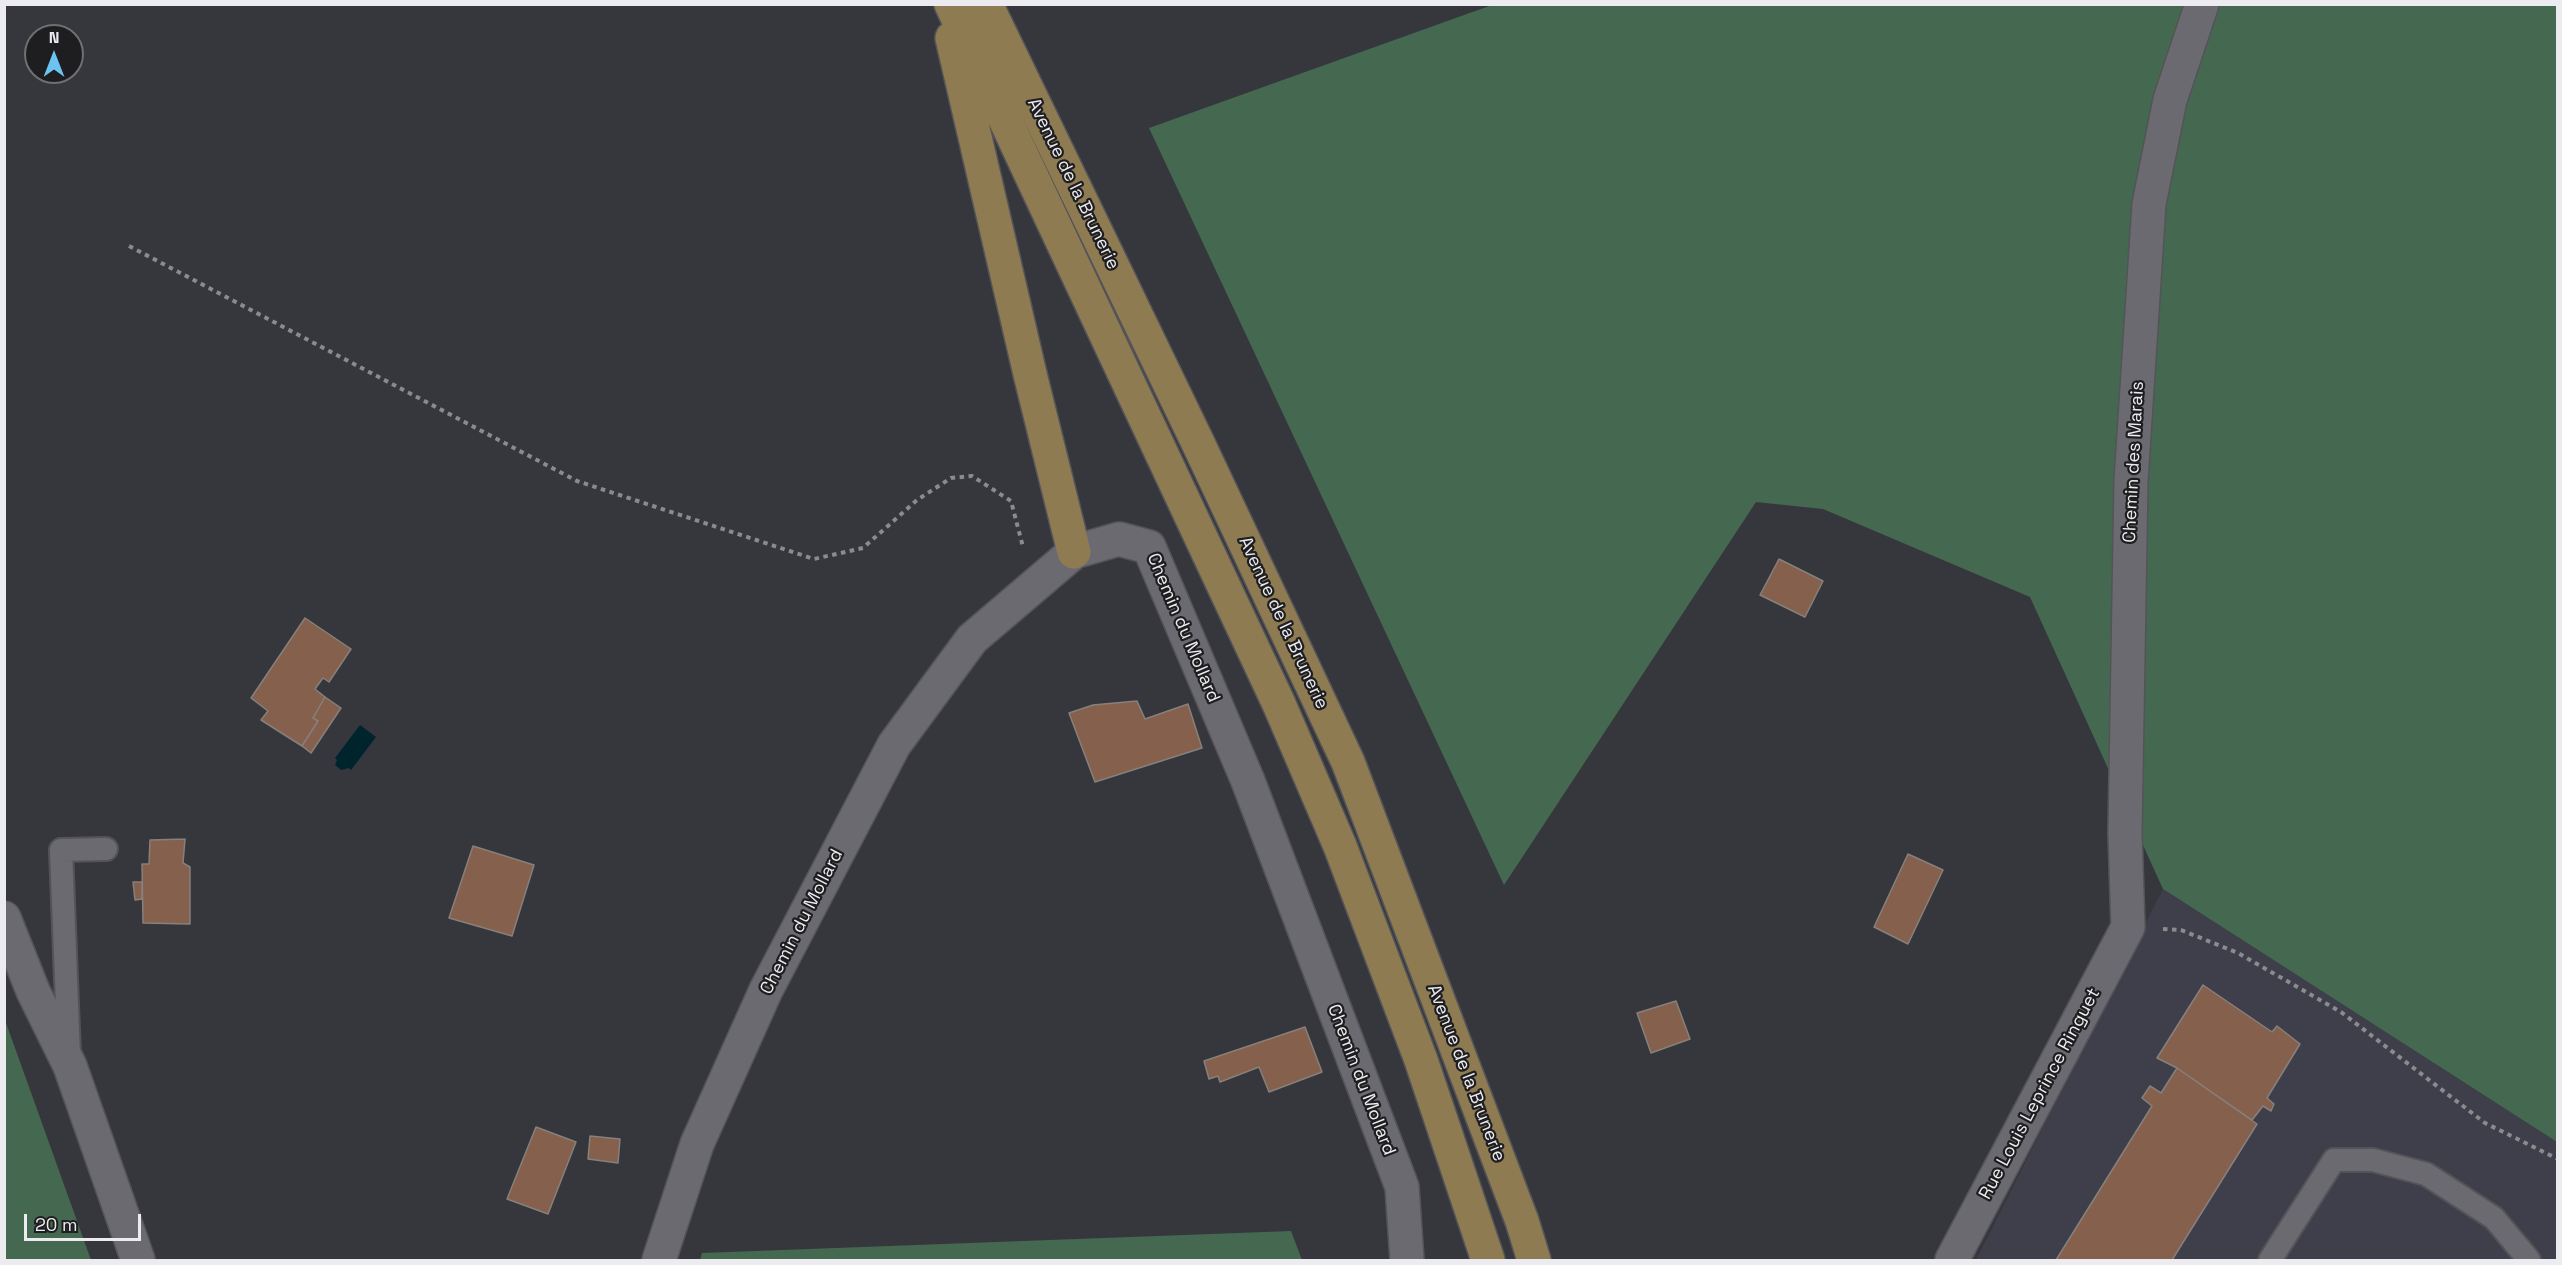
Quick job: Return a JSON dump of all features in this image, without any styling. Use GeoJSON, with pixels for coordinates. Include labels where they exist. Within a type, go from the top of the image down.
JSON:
{"type":"FeatureCollection","features":[{"type":"Feature","properties":{"kind":"main road"},"geometry":{"type":"LineString","coordinates":[[945,4],[1024,352],[1074,552]]}},
{"type":"Feature","properties":{"kind":"main road"},"geometry":{"type":"LineString","coordinates":[[951,4],[1279,704],[1331,824],[1421,1059],[1488,1260]]}},
{"type":"Feature","properties":{"kind":"main road","name":"Avenue de la Brunerie"},"geometry":{"type":"LineString","coordinates":[[986,4],[1198,442],[1348,762],[1522,1221],[1534,1260]]}},
{"type":"Feature","properties":{"kind":"street","name":"Chemin des Marais"},"geometry":{"type":"LineString","coordinates":[[2128,927],[2125,833],[2131,482],[2149,204],[2170,100],[2202,4]]}},
{"type":"Feature","properties":{"kind":"street","name":"Chemin du Mollard"},"geometry":{"type":"LineString","coordinates":[[659,1260],[698,1144],[766,990],[894,745],[972,639],[1074,552],[1119,539],[1149,547],[1248,781],[1402,1187],[1407,1260]]}},
{"type":"Feature","properties":{"kind":"street"},"geometry":{"type":"LineString","coordinates":[[4,918],[33,992],[70,1066],[138,1260]]}},
{"type":"Feature","properties":{"kind":"street","name":"Rue Louis Leprince Ringuet"},"geometry":{"type":"LineString","coordinates":[[1952,1260],[2128,927]]}},
{"type":"Feature","properties":{"kind":"lane"},"geometry":{"type":"LineString","coordinates":[[70,1066],[61,850],[106,849]]}},
{"type":"Feature","properties":{"kind":"lane"},"geometry":{"type":"LineString","coordinates":[[2270,1260],[2334,1160],[2373,1160],[2426,1174],[2494,1218],[2529,1260]]}},
{"type":"Feature","properties":{"kind":"path"},"geometry":{"type":"LineString","coordinates":[[129,246],[577,481],[814,559],[863,548],[917,500],[942,483],[951,478],[972,476],[1011,501],[1034,588]]}},
{"type":"Feature","properties":{"kind":"path"},"geometry":{"type":"LineString","coordinates":[[2128,927],[2181,930],[2238,953],[2341,1012],[2485,1123],[2558,1159]]}},
{"type":"Feature","properties":{"kind":"shaded area"},"geometry":{"type":"Polygon","coordinates":[[[2163,889],[2557,1142],[2557,1260],[1976,1260],[2163,889]]]}},
{"type":"Feature","properties":{"kind":"green space"},"geometry":{"type":"Polygon","coordinates":[[[1492,5],[2557,5],[2557,1142],[2163,889],[2030,597],[1823,509],[1756,502],[1504,885],[1149,128],[1492,5]]]}},
{"type":"Feature","properties":{"kind":"green space"},"geometry":{"type":"Polygon","coordinates":[[[5,1020],[91,1260],[5,1260],[5,1020]]]}},
{"type":"Feature","properties":{"kind":"green space"},"geometry":{"type":"Polygon","coordinates":[[[1291,1231],[1302,1260],[700,1260],[702,1253],[1291,1231]]]}},
{"type":"Feature","properties":{"kind":"water"},"geometry":{"type":"Polygon","coordinates":[[[360,725],[376,737],[351,770],[349,768],[341,770],[335,765],[337,760],[335,758],[360,725]]]}},
{"type":"Feature","properties":{"kind":"building"},"geometry":{"type":"Polygon","coordinates":[[[1779,559],[1823,581],[1805,617],[1760,595],[1779,559]]]}},
{"type":"Feature","properties":{"kind":"building"},"geometry":{"type":"Polygon","coordinates":[[[305,618],[351,649],[329,682],[323,678],[315,689],[325,697],[313,718],[318,721],[302,746],[261,720],[268,711],[251,698],[305,618]]]}},
{"type":"Feature","properties":{"kind":"building"},"geometry":{"type":"Polygon","coordinates":[[[325,697],[341,708],[311,753],[302,746],[318,721],[313,718],[325,697]]]}},
{"type":"Feature","properties":{"kind":"building"},"geometry":{"type":"Polygon","coordinates":[[[1137,701],[1145,719],[1188,704],[1202,748],[1095,782],[1069,713],[1093,705],[1137,701]]]}},
{"type":"Feature","properties":{"kind":"building"},"geometry":{"type":"Polygon","coordinates":[[[185,839],[183,863],[190,867],[190,924],[143,923],[142,864],[149,864],[150,840],[185,839]]]}},
{"type":"Feature","properties":{"kind":"building"},"geometry":{"type":"Polygon","coordinates":[[[473,846],[534,865],[512,936],[449,918],[473,846]]]}},
{"type":"Feature","properties":{"kind":"building"},"geometry":{"type":"Polygon","coordinates":[[[1908,854],[1943,870],[1908,944],[1874,927],[1908,854]]]}},
{"type":"Feature","properties":{"kind":"building"},"geometry":{"type":"Polygon","coordinates":[[[133,882],[142,882],[142,899],[135,900],[133,882]]]}},
{"type":"Feature","properties":{"kind":"building"},"geometry":{"type":"Polygon","coordinates":[[[2203,985],[2272,1032],[2277,1026],[2300,1044],[2267,1098],[2274,1104],[2271,1111],[2263,1106],[2252,1120],[2177,1068],[2157,1058],[2203,985]]]}},
{"type":"Feature","properties":{"kind":"building"},"geometry":{"type":"Polygon","coordinates":[[[1676,1001],[1690,1039],[1651,1053],[1637,1013],[1676,1001]]]}},
{"type":"Feature","properties":{"kind":"building"},"geometry":{"type":"Polygon","coordinates":[[[1305,1027],[1322,1072],[1269,1092],[1259,1067],[1220,1082],[1218,1076],[1209,1079],[1204,1061],[1305,1027]]]}},
{"type":"Feature","properties":{"kind":"building"},"geometry":{"type":"Polygon","coordinates":[[[2177,1068],[2257,1124],[2172,1260],[2056,1260],[2152,1106],[2142,1098],[2150,1086],[2161,1093],[2177,1068]]]}},
{"type":"Feature","properties":{"kind":"building"},"geometry":{"type":"Polygon","coordinates":[[[536,1127],[576,1142],[548,1214],[507,1199],[536,1127]]]}},
{"type":"Feature","properties":{"kind":"building"},"geometry":{"type":"Polygon","coordinates":[[[590,1136],[620,1139],[618,1163],[588,1159],[590,1136]]]}}]}
